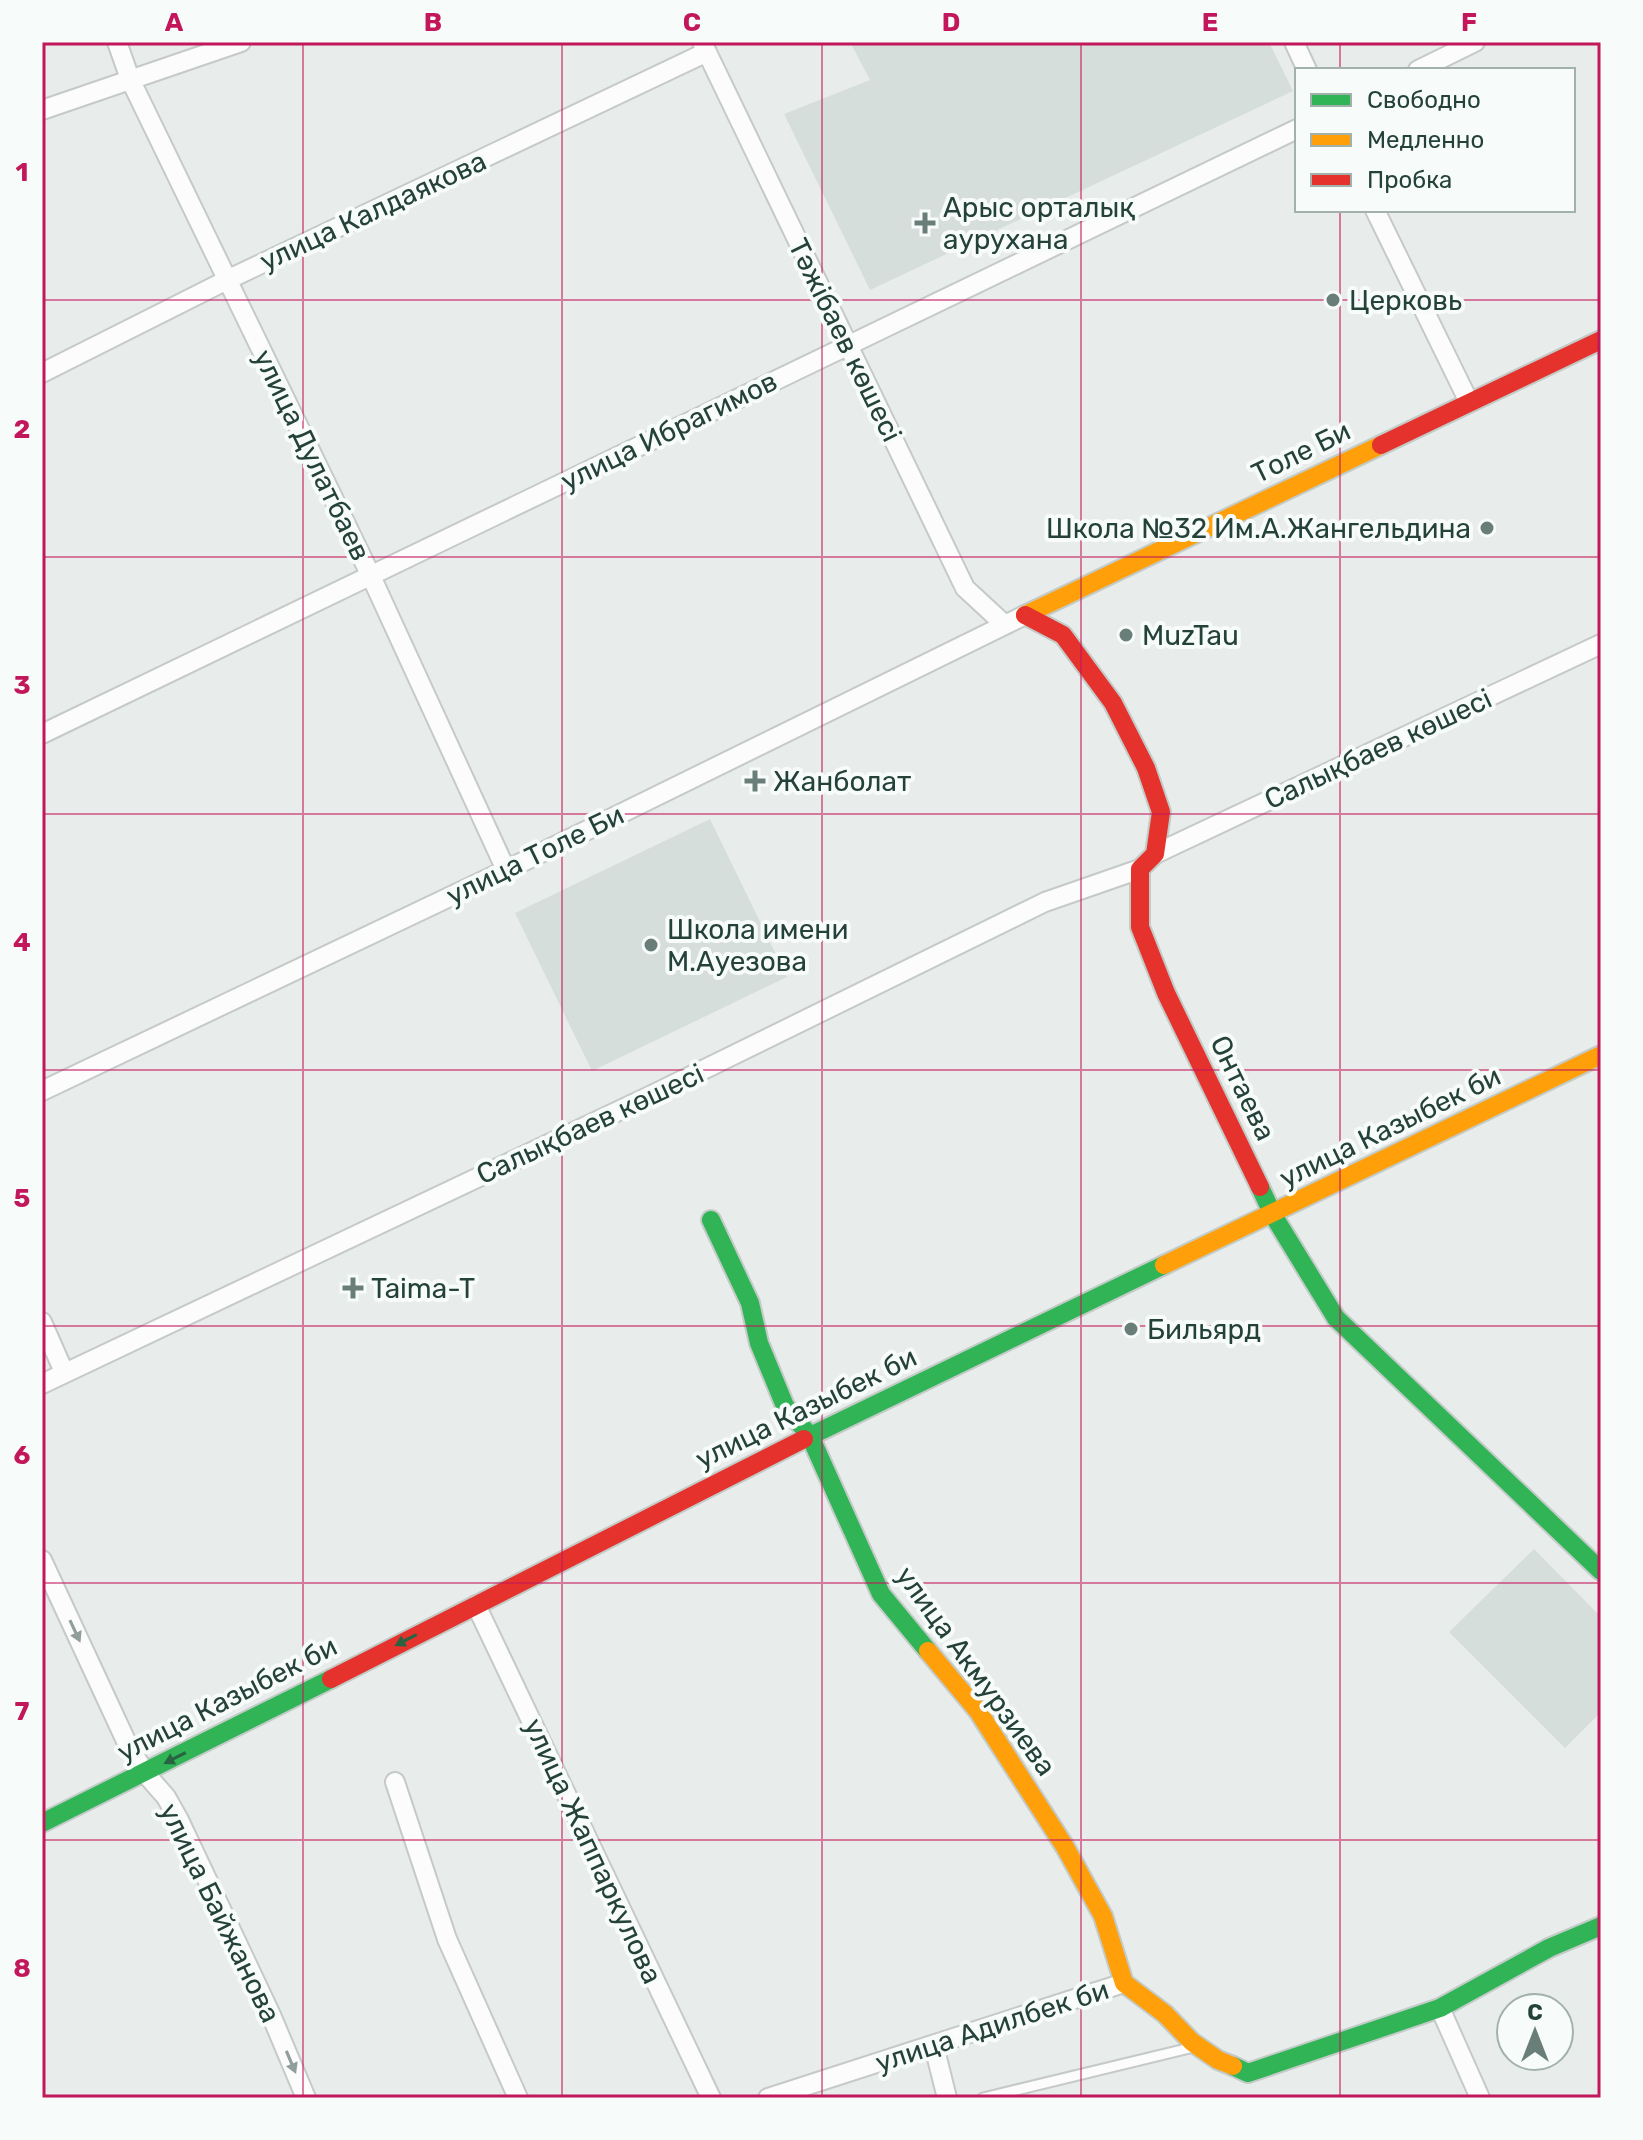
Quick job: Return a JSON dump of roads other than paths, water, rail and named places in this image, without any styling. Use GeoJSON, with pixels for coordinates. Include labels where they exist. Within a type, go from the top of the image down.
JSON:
{"type":"FeatureCollection","features":[{"type":"Feature","properties":{"kind":"street","name":"улица Дулатбаев"},"geometry":{"type":"LineString","coordinates":[[117,42],[130,79],[370,574],[506,870]]}},
{"type":"Feature","properties":{"kind":"street"},"geometry":{"type":"LineString","coordinates":[[42,110],[241,42]]}},
{"type":"Feature","properties":{"kind":"street"},"geometry":{"type":"LineString","coordinates":[[1294,42],[1306,68]]}},
{"type":"Feature","properties":{"kind":"street"},"geometry":{"type":"LineString","coordinates":[[1422,68],[1475,42]]}},
{"type":"Feature","properties":{"kind":"street","name":"улица Калдаякова"},"geometry":{"type":"LineString","coordinates":[[42,373],[704,47]]}},
{"type":"Feature","properties":{"kind":"street","name":"Тәжібаев көшесі"},"geometry":{"type":"LineString","coordinates":[[704,47],[965,588],[1005,625]]}},
{"type":"Feature","properties":{"kind":"street","name":"улица Ибрагимов"},"geometry":{"type":"LineString","coordinates":[[42,734],[1295,130]]}},
{"type":"Feature","properties":{"kind":"street"},"geometry":{"type":"LineString","coordinates":[[1376,212],[1469,402]]}},
{"type":"Feature","properties":{"kind":"street","name":"Толе Би"},"geometry":{"type":"LineString","coordinates":[[1025,615],[1601,340]]}},
{"type":"Feature","properties":{"kind":"street"},"geometry":{"type":"LineString","coordinates":[[1025,615],[1063,635],[1113,703],[1146,768],[1161,812],[1155,854],[1140,869]]}},
{"type":"Feature","properties":{"kind":"street","name":"улица Толе Би"},"geometry":{"type":"LineString","coordinates":[[42,1091],[506,870],[1025,615]]}},
{"type":"Feature","properties":{"kind":"street","name":"Салықбаев көшесі"},"geometry":{"type":"LineString","coordinates":[[1155,854],[1601,644]]}},
{"type":"Feature","properties":{"kind":"street","name":"Салықбаев көшесі"},"geometry":{"type":"LineString","coordinates":[[42,1384],[652,1095],[1045,902],[1140,869]]}},
{"type":"Feature","properties":{"kind":"street","name":"Онтаева"},"geometry":{"type":"LineString","coordinates":[[1140,869],[1140,927],[1166,993],[1273,1215],[1336,1318],[1601,1571]]}},
{"type":"Feature","properties":{"kind":"street","name":"улица Казыбек би"},"geometry":{"type":"LineString","coordinates":[[42,1823],[810,1436],[1601,1055]]}},
{"type":"Feature","properties":{"kind":"street","name":"улица Акмурзиева"},"geometry":{"type":"LineString","coordinates":[[711,1220],[750,1303],[759,1343],[785,1406],[810,1436],[881,1594],[978,1711],[1065,1847],[1103,1916],[1124,1983]]}},
{"type":"Feature","properties":{"kind":"street"},"geometry":{"type":"LineString","coordinates":[[42,1322],[64,1372]]}},
{"type":"Feature","properties":{"kind":"street","name":"улица Байжанова"},"geometry":{"type":"LineString","coordinates":[[42,1560],[126,1741],[179,1820],[271,2015],[306,2098]]}},
{"type":"Feature","properties":{"kind":"street","name":"улица Жаппаркулова"},"geometry":{"type":"LineString","coordinates":[[476,1605],[711,2098]]}},
{"type":"Feature","properties":{"kind":"street"},"geometry":{"type":"LineString","coordinates":[[395,1782],[447,1939],[518,2098]]}},
{"type":"Feature","properties":{"kind":"street"},"geometry":{"type":"LineString","coordinates":[[1124,1983],[1165,2014],[1195,2044],[1218,2060],[1248,2073],[1440,2008],[1549,1948],[1601,1926]]}},
{"type":"Feature","properties":{"kind":"street","name":"улица Адилбек би"},"geometry":{"type":"LineString","coordinates":[[768,2098],[1124,1983]]}},
{"type":"Feature","properties":{"kind":"street"},"geometry":{"type":"LineString","coordinates":[[1440,2008],[1480,2098]]}},
{"type":"Feature","properties":{"kind":"street"},"geometry":{"type":"LineString","coordinates":[[934,2046],[947,2098]]}},
{"type":"Feature","properties":{"kind":"lane"},"geometry":{"type":"LineString","coordinates":[[983,2098],[1195,2044]]}},
{"type":"Feature","properties":{"kind":"place","name":"Арыс орталық аурухана"},"geometry":{"type":"Point","coordinates":[925,223]}},
{"type":"Feature","properties":{"kind":"place","name":"Церковь"},"geometry":{"type":"Point","coordinates":[1333,300]}},
{"type":"Feature","properties":{"kind":"place","name":"Школа №32 Им.А.Жангельдина"},"geometry":{"type":"Point","coordinates":[1487,528]}},
{"type":"Feature","properties":{"kind":"place","name":"MuzTau"},"geometry":{"type":"Point","coordinates":[1126,635]}},
{"type":"Feature","properties":{"kind":"place","name":"Жанболат"},"geometry":{"type":"Point","coordinates":[755,781]}},
{"type":"Feature","properties":{"kind":"place","name":"Школа имени М.Ауезова"},"geometry":{"type":"Point","coordinates":[651,945]}},
{"type":"Feature","properties":{"kind":"place","name":"Taima-T"},"geometry":{"type":"Point","coordinates":[353,1288]}},
{"type":"Feature","properties":{"kind":"place","name":"Бильярд"},"geometry":{"type":"Point","coordinates":[1131,1329]}}]}
